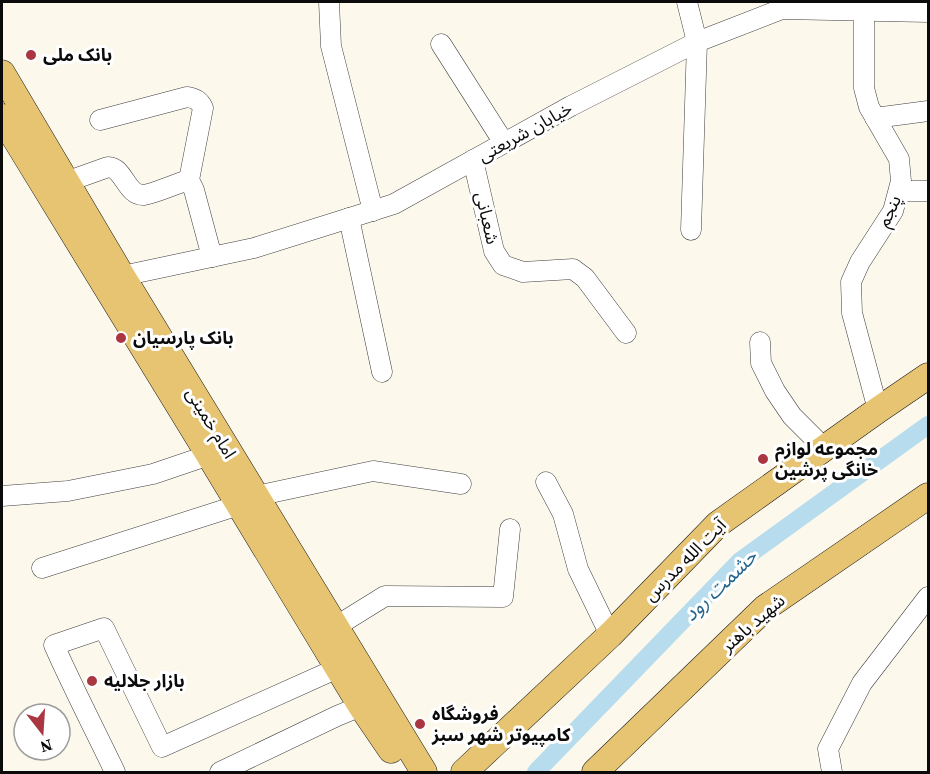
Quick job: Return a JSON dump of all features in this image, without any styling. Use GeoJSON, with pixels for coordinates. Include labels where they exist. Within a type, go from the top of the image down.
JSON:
{"type":"FeatureCollection","features":[{"type":"Feature","properties":{"kind":"main road","name":"امام خمینی"},"geometry":{"type":"LineString","coordinates":[[2,73],[122,276],[338,668],[407,772]]}},
{"type":"Feature","properties":{"kind":"main road","name":"امام خمینی"},"geometry":{"type":"LineString","coordinates":[[2,117],[209,455],[247,500],[335,627],[424,772]]}},
{"type":"Feature","properties":{"kind":"main road","name":"آیت الله مدرس"},"geometry":{"type":"LineString","coordinates":[[464,772],[610,635],[718,524],[928,376]]}},
{"type":"Feature","properties":{"kind":"main road","name":"شهید باهنر"},"geometry":{"type":"LineString","coordinates":[[595,772],[765,608],[928,496]]}},
{"type":"Feature","properties":{"kind":"street"},"geometry":{"type":"LineString","coordinates":[[329,2],[332,46],[373,211]]}},
{"type":"Feature","properties":{"kind":"street"},"geometry":{"type":"LineString","coordinates":[[687,2],[697,42],[691,230]]}},
{"type":"Feature","properties":{"kind":"street","name":"خیابان شریعتی"},"geometry":{"type":"LineString","coordinates":[[122,276],[254,248],[394,204],[571,106],[697,42],[782,9],[928,12]]}},
{"type":"Feature","properties":{"kind":"street","name":"پنجم"},"geometry":{"type":"LineString","coordinates":[[864,11],[864,88],[868,108],[899,159],[901,181],[893,211],[860,262],[851,282],[852,313],[878,410]]}},
{"type":"Feature","properties":{"kind":"street"},"geometry":{"type":"LineString","coordinates":[[441,44],[504,143]]}},
{"type":"Feature","properties":{"kind":"street"},"geometry":{"type":"LineString","coordinates":[[100,120],[187,97],[201,103],[203,108],[189,180],[194,190],[212,257]]}},
{"type":"Feature","properties":{"kind":"street"},"geometry":{"type":"LineString","coordinates":[[875,118],[928,111]]}},
{"type":"Feature","properties":{"kind":"street","name":"شعبانی"},"geometry":{"type":"LineString","coordinates":[[473,160],[494,251],[503,265],[523,272],[573,269],[585,278],[626,333]]}},
{"type":"Feature","properties":{"kind":"street"},"geometry":{"type":"LineString","coordinates":[[66,182],[108,167],[117,170],[134,192],[144,195],[189,180]]}},
{"type":"Feature","properties":{"kind":"street"},"geometry":{"type":"LineString","coordinates":[[899,191],[928,191]]}},
{"type":"Feature","properties":{"kind":"street"},"geometry":{"type":"LineString","coordinates":[[349,218],[382,372]]}},
{"type":"Feature","properties":{"kind":"street"},"geometry":{"type":"LineString","coordinates":[[760,342],[761,363],[775,392],[792,416],[824,448]]}},
{"type":"Feature","properties":{"kind":"street"},"geometry":{"type":"LineString","coordinates":[[2,496],[68,490],[153,474],[209,455]]}},
{"type":"Feature","properties":{"kind":"street"},"geometry":{"type":"LineString","coordinates":[[42,568],[247,500],[372,471],[461,484]]}},
{"type":"Feature","properties":{"kind":"street"},"geometry":{"type":"LineString","coordinates":[[546,482],[563,514],[578,569],[610,635]]}},
{"type":"Feature","properties":{"kind":"street"},"geometry":{"type":"LineString","coordinates":[[335,627],[385,596],[503,597],[510,529]]}},
{"type":"Feature","properties":{"kind":"street"},"geometry":{"type":"LineString","coordinates":[[832,772],[828,749],[862,683],[928,597]]}},
{"type":"Feature","properties":{"kind":"street"},"geometry":{"type":"LineString","coordinates":[[115,772],[54,645],[104,628],[162,747],[338,668]]}},
{"type":"Feature","properties":{"kind":"street"},"geometry":{"type":"LineString","coordinates":[[220,772],[361,705]]}},
{"type":"Feature","properties":{"kind":"waterway","name":"حشمت رود"},"geometry":{"type":"LineString","coordinates":[[536,772],[740,561],[928,425]]}},
{"type":"Feature","properties":{"kind":"place","name":"بانک ملی"},"geometry":{"type":"Point","coordinates":[31,55]}},
{"type":"Feature","properties":{"kind":"place","name":"بانک پارسیان"},"geometry":{"type":"Point","coordinates":[121,338]}},
{"type":"Feature","properties":{"kind":"place","name":"مجموعه لوازم خانگی پرشین"},"geometry":{"type":"Point","coordinates":[763,459]}},
{"type":"Feature","properties":{"kind":"place","name":"بازار جلالیه"},"geometry":{"type":"Point","coordinates":[92,681]}},
{"type":"Feature","properties":{"kind":"place","name":"فروشگاه کامپیوتر شهر سبز"},"geometry":{"type":"Point","coordinates":[420,724]}}]}
